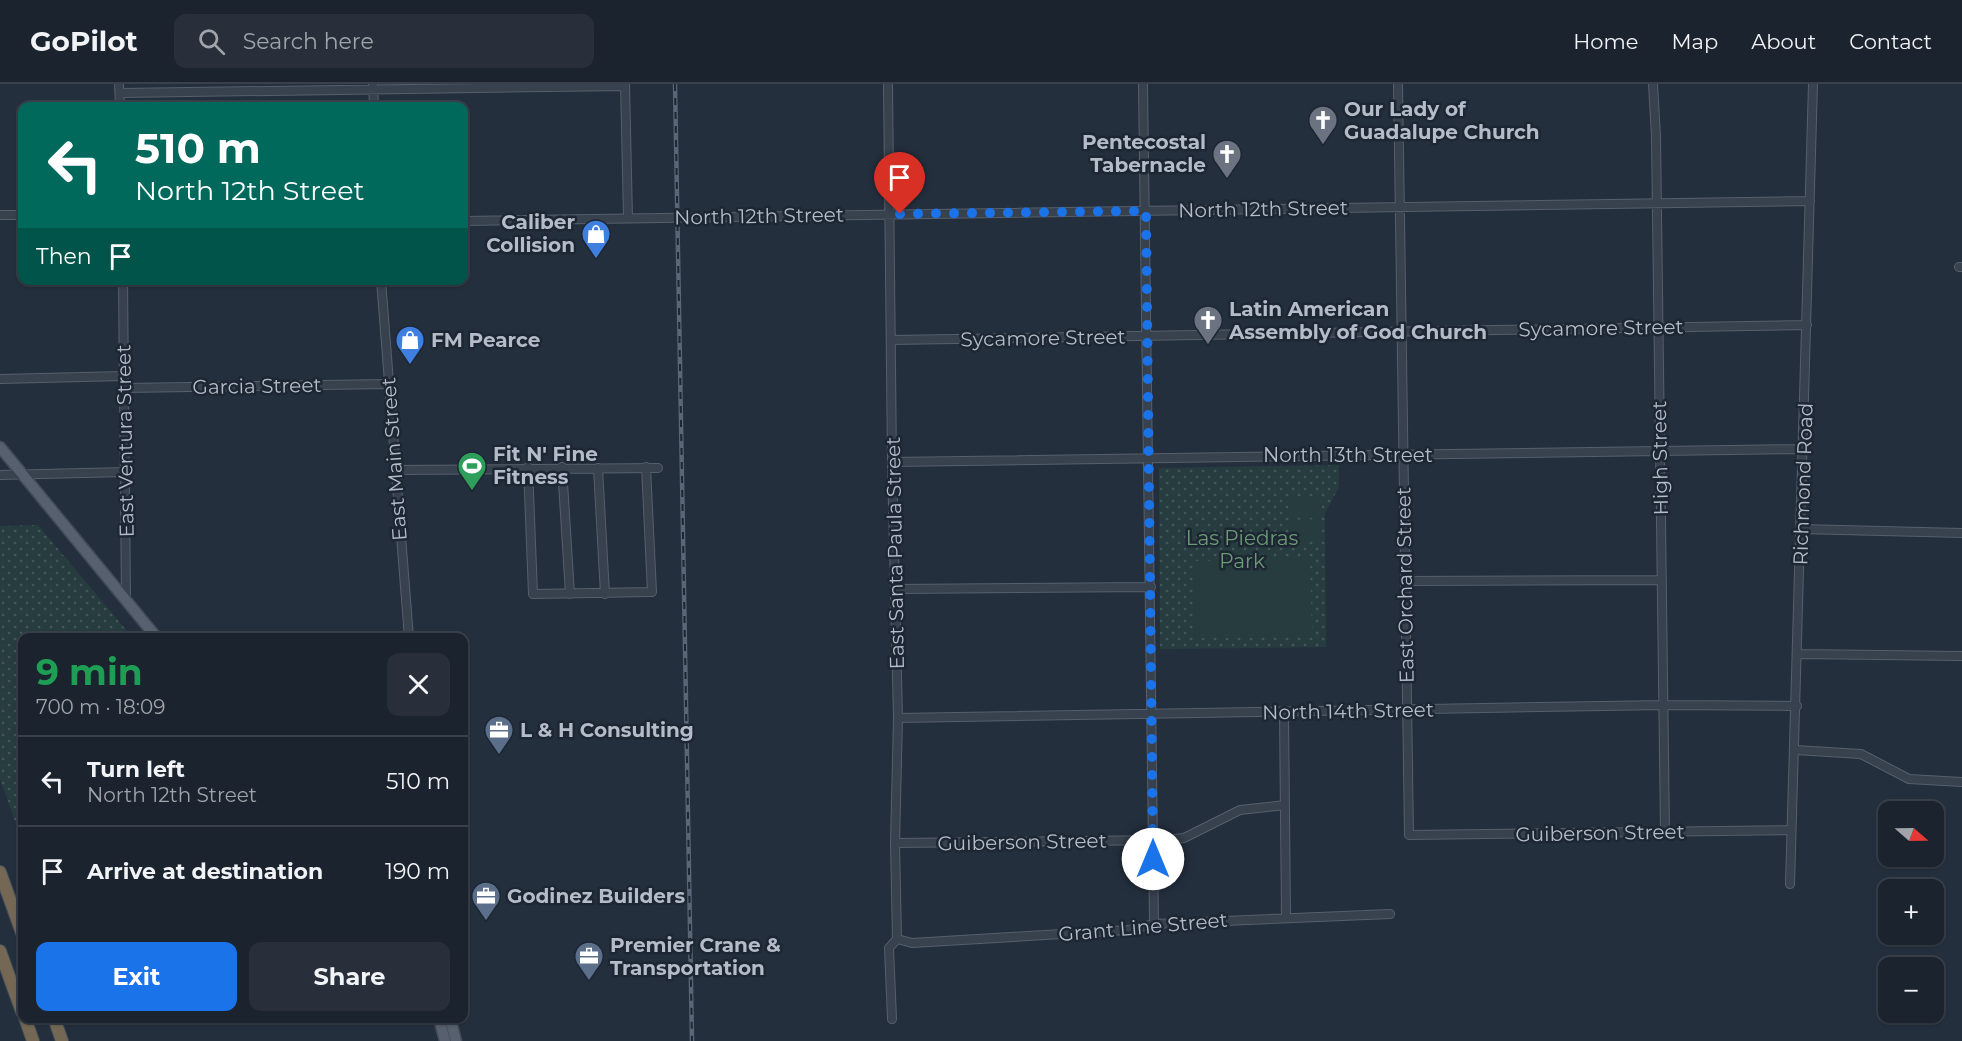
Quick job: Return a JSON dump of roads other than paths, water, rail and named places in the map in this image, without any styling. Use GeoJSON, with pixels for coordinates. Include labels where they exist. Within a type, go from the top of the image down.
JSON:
{"type":"FeatureCollection","features":[{"type":"Feature","properties":{"kind":"highway"},"geometry":{"type":"LineString","coordinates":[[0,872],[18,922]]}},
{"type":"Feature","properties":{"kind":"highway"},"geometry":{"type":"LineString","coordinates":[[0,951],[18,1001]]}},
{"type":"Feature","properties":{"kind":"highway"},"geometry":{"type":"LineString","coordinates":[[27,1023],[33,1041]]}},
{"type":"Feature","properties":{"kind":"highway"},"geometry":{"type":"LineString","coordinates":[[56,1023],[62,1041]]}},
{"type":"Feature","properties":{"kind":"main road"},"geometry":{"type":"LineString","coordinates":[[0,447],[153,633]]}},
{"type":"Feature","properties":{"kind":"main road"},"geometry":{"type":"LineString","coordinates":[[440,1023],[445,1041]]}},
{"type":"Feature","properties":{"kind":"main road"},"geometry":{"type":"LineString","coordinates":[[452,1023],[457,1041]]}},
{"type":"Feature","properties":{"kind":"street","name":"East Santa Paula Street"},"geometry":{"type":"LineString","coordinates":[[888,84],[892,462],[898,718],[895,843],[897,939],[889,948],[892,1019]]}},
{"type":"Feature","properties":{"kind":"street"},"geometry":{"type":"LineString","coordinates":[[1143,84],[1154,924]]}},
{"type":"Feature","properties":{"kind":"street","name":"East Orchard Street"},"geometry":{"type":"LineString","coordinates":[[1398,84],[1408,835]]}},
{"type":"Feature","properties":{"kind":"street","name":"High Street"},"geometry":{"type":"LineString","coordinates":[[1653,84],[1665,832]]}},
{"type":"Feature","properties":{"kind":"street","name":"Richmond Road"},"geometry":{"type":"LineString","coordinates":[[1790,884],[1796,750],[1813,84]]}},
{"type":"Feature","properties":{"kind":"street"},"geometry":{"type":"LineString","coordinates":[[120,89],[625,85],[628,218]]}},
{"type":"Feature","properties":{"kind":"street"},"geometry":{"type":"LineString","coordinates":[[373,87],[374,102]]}},
{"type":"Feature","properties":{"kind":"street","name":"North 12th Street"},"geometry":{"type":"LineString","coordinates":[[468,220],[1810,201]]}},
{"type":"Feature","properties":{"kind":"street"},"geometry":{"type":"LineString","coordinates":[[0,215],[18,214]]}},
{"type":"Feature","properties":{"kind":"street","name":"East Ventura Street"},"geometry":{"type":"LineString","coordinates":[[123,285],[126,601]]}},
{"type":"Feature","properties":{"kind":"street","name":"East Main Street"},"geometry":{"type":"LineString","coordinates":[[381,285],[409,633]]}},
{"type":"Feature","properties":{"kind":"street","name":"Sycamore Street"},"geometry":{"type":"LineString","coordinates":[[891,340],[1807,325]]}},
{"type":"Feature","properties":{"kind":"street"},"geometry":{"type":"LineString","coordinates":[[0,379],[124,376]]}},
{"type":"Feature","properties":{"kind":"street","name":"Garcia Street"},"geometry":{"type":"LineString","coordinates":[[125,388],[389,384]]}},
{"type":"Feature","properties":{"kind":"street","name":"North 13th Street"},"geometry":{"type":"LineString","coordinates":[[892,462],[1803,449]]}},
{"type":"Feature","properties":{"kind":"street"},"geometry":{"type":"LineString","coordinates":[[396,470],[528,467],[658,468]]}},
{"type":"Feature","properties":{"kind":"street"},"geometry":{"type":"LineString","coordinates":[[528,467],[533,594],[652,592],[646,467]]}},
{"type":"Feature","properties":{"kind":"street"},"geometry":{"type":"LineString","coordinates":[[562,467],[570,594]]}},
{"type":"Feature","properties":{"kind":"street"},"geometry":{"type":"LineString","coordinates":[[598,468],[605,594]]}},
{"type":"Feature","properties":{"kind":"street"},"geometry":{"type":"LineString","coordinates":[[0,475],[126,472]]}},
{"type":"Feature","properties":{"kind":"street"},"geometry":{"type":"LineString","coordinates":[[1801,529],[1962,533]]}},
{"type":"Feature","properties":{"kind":"street"},"geometry":{"type":"LineString","coordinates":[[1405,581],[1662,580]]}},
{"type":"Feature","properties":{"kind":"street"},"geometry":{"type":"LineString","coordinates":[[895,589],[1151,587]]}},
{"type":"Feature","properties":{"kind":"street"},"geometry":{"type":"LineString","coordinates":[[1798,654],[1962,656]]}},
{"type":"Feature","properties":{"kind":"street","name":"North 14th Street"},"geometry":{"type":"LineString","coordinates":[[898,718],[1663,705],[1797,706]]}},
{"type":"Feature","properties":{"kind":"street"},"geometry":{"type":"LineString","coordinates":[[1284,712],[1286,917]]}},
{"type":"Feature","properties":{"kind":"street"},"geometry":{"type":"LineString","coordinates":[[1796,750],[1861,754],[1908,778],[1962,782]]}},
{"type":"Feature","properties":{"kind":"street","name":"Guiberson Street"},"geometry":{"type":"LineString","coordinates":[[895,843],[1184,838],[1240,810],[1285,805]]}},
{"type":"Feature","properties":{"kind":"street","name":"Guiberson Street"},"geometry":{"type":"LineString","coordinates":[[1408,835],[1791,830]]}},
{"type":"Feature","properties":{"kind":"street","name":"Grant Line Street"},"geometry":{"type":"LineString","coordinates":[[897,939],[912,943],[1128,930],[1154,924],[1390,914]]}},
{"type":"Feature","properties":{"kind":"street"},"geometry":{"type":"LineString","coordinates":[[455,1023],[457,1041]]}},
{"type":"Feature","properties":{"kind":"railway"},"geometry":{"type":"LineString","coordinates":[[675,84],[692,1041]]}},
{"type":"Feature","properties":{"kind":"place","name":"Our Lady of Guadalupe Church"},"geometry":{"type":"Point","coordinates":[1323,146]}},
{"type":"Feature","properties":{"kind":"place","name":"Pentecostal Tabernacle"},"geometry":{"type":"Point","coordinates":[1227,180]}},
{"type":"Feature","properties":{"kind":"place","name":"Caliber Collision"},"geometry":{"type":"Point","coordinates":[596,260]}},
{"type":"Feature","properties":{"kind":"place","name":"Latin American Assembly of God Church"},"geometry":{"type":"Point","coordinates":[1208,346]}},
{"type":"Feature","properties":{"kind":"place","name":"FM Pearce"},"geometry":{"type":"Point","coordinates":[410,366]}},
{"type":"Feature","properties":{"kind":"place","name":"Fit N' Fine Fitness"},"geometry":{"type":"Point","coordinates":[472,492]}},
{"type":"Feature","properties":{"kind":"place","name":"L & H Consulting"},"geometry":{"type":"Point","coordinates":[499,756]}},
{"type":"Feature","properties":{"kind":"place","name":"Godinez Builders"},"geometry":{"type":"Point","coordinates":[486,922]}},
{"type":"Feature","properties":{"kind":"place","name":"Premier Crane & Transportation"},"geometry":{"type":"Point","coordinates":[589,982]}},
{"type":"Feature","properties":{"kind":"park label","name":"Las Piedras Park"},"geometry":{"type":"Point","coordinates":[1242,550]}}]}
